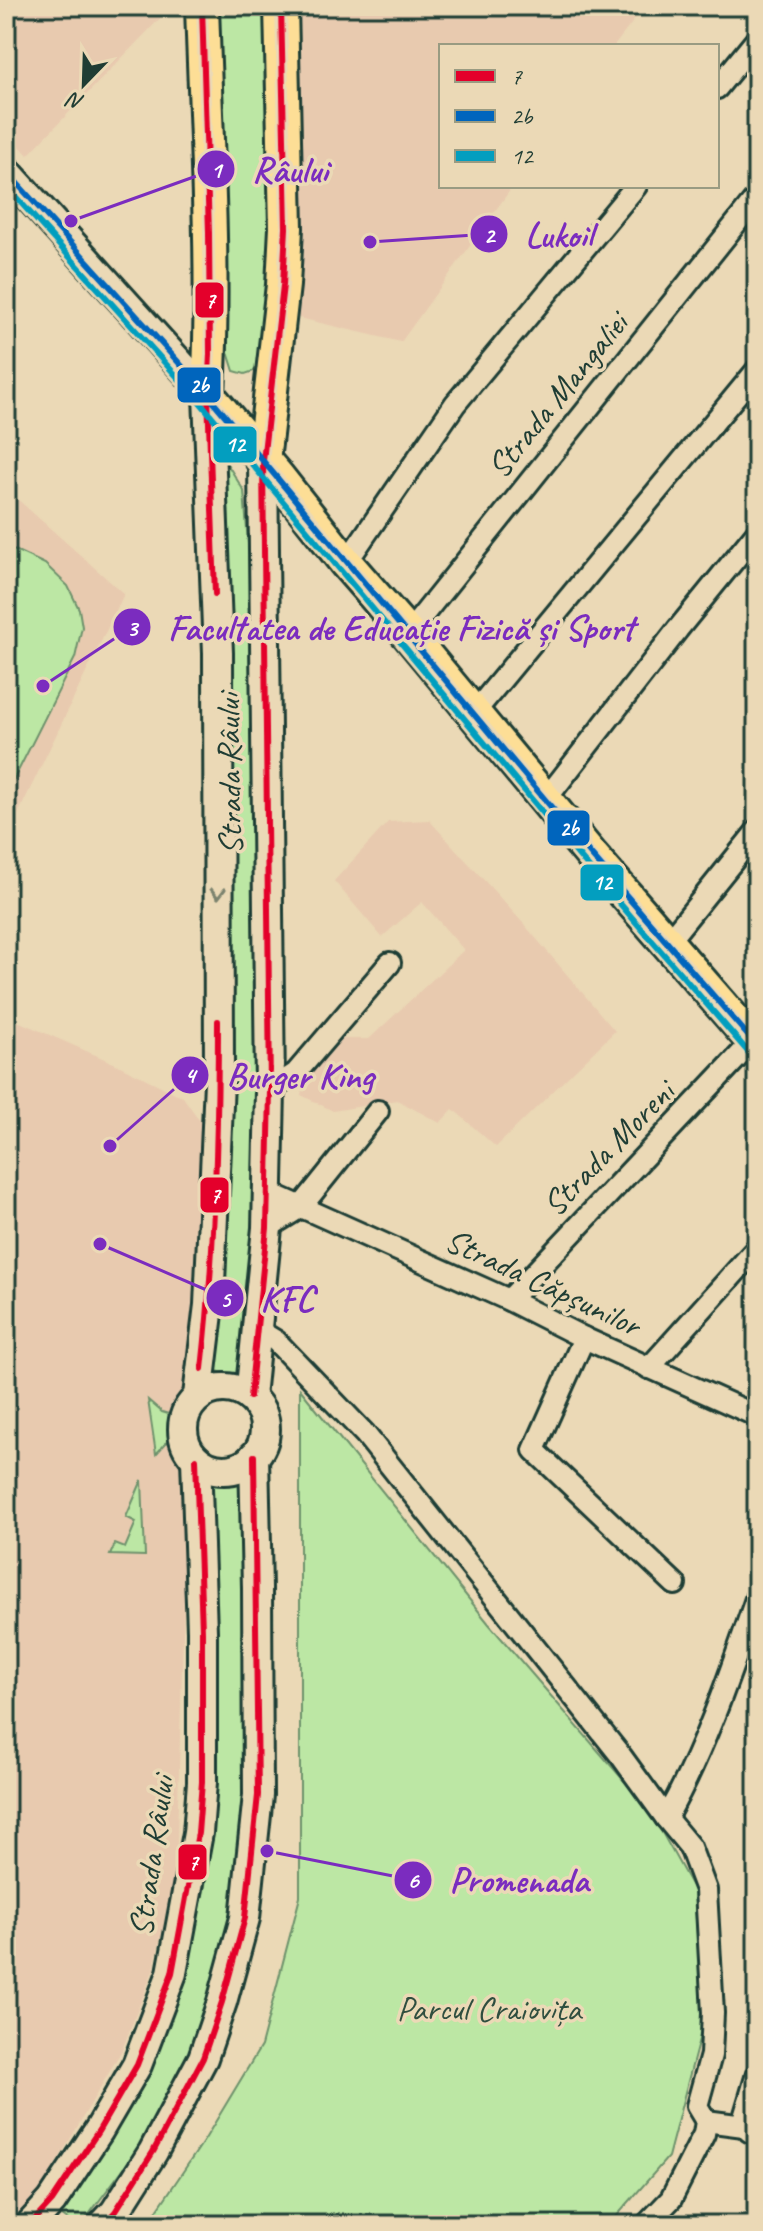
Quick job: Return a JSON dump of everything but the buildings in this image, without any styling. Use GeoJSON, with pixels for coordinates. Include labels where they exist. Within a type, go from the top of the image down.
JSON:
{"type":"FeatureCollection","features":[{"type":"Feature","properties":{"kind":"main road","name":"Strada Râului"},"geometry":{"type":"LineString","coordinates":[[30,2225],[52,2201],[137,2065],[172,1973],[198,1833],[202,1782],[202,1631],[196,1459],[185,1444],[182,1428],[187,1410],[198,1396],[209,1305],[219,1082],[218,653],[208,395],[210,321],[202,6]]}},
{"type":"Feature","properties":{"kind":"main road","name":"Strada Râului"},"geometry":{"type":"LineString","coordinates":[[103,2225],[115,2212],[153,2152],[203,2058],[245,1918],[258,1795],[254,1456],[260,1449],[265,1431],[261,1412],[250,1397],[268,1192],[270,1090],[263,461],[283,285],[286,228],[281,6]]}},
{"type":"Feature","properties":{"kind":"main road"},"geometry":{"type":"LineString","coordinates":[[6,171],[208,395],[346,563],[755,1043]]}},
{"type":"Feature","properties":{"kind":"main road"},"geometry":{"type":"LineString","coordinates":[[165,347],[189,345],[204,334],[210,321]]}},
{"type":"Feature","properties":{"kind":"main road"},"geometry":{"type":"LineString","coordinates":[[198,1396],[215,1388],[224,1388],[250,1397]]}},
{"type":"Feature","properties":{"kind":"main road"},"geometry":{"type":"LineString","coordinates":[[196,1459],[207,1466],[229,1469],[247,1463],[254,1456]]}},
{"type":"Feature","properties":{"kind":"street"},"geometry":{"type":"LineString","coordinates":[[719,86],[757,39]]}},
{"type":"Feature","properties":{"kind":"street"},"geometry":{"type":"LineString","coordinates":[[346,563],[455,404],[634,188]]}},
{"type":"Feature","properties":{"kind":"street","name":"Strada Mangaliei"},"geometry":{"type":"LineString","coordinates":[[408,634],[757,197]]}},
{"type":"Feature","properties":{"kind":"street"},"geometry":{"type":"LineString","coordinates":[[474,713],[757,370]]}},
{"type":"Feature","properties":{"kind":"street"},"geometry":{"type":"LineString","coordinates":[[546,799],[757,532]]}},
{"type":"Feature","properties":{"kind":"street"},"geometry":{"type":"LineString","coordinates":[[667,943],[757,831]]}},
{"type":"Feature","properties":{"kind":"street"},"geometry":{"type":"LineString","coordinates":[[270,1090],[296,1073],[390,963]]}},
{"type":"Feature","properties":{"kind":"street","name":"Strada Moreni"},"geometry":{"type":"LineString","coordinates":[[509,1300],[755,1043]]}},
{"type":"Feature","properties":{"kind":"street"},"geometry":{"type":"LineString","coordinates":[[267,1228],[301,1207],[378,1111]]}},
{"type":"Feature","properties":{"kind":"street","name":"Strada Căpșunilor"},"geometry":{"type":"LineString","coordinates":[[268,1192],[757,1416]]}},
{"type":"Feature","properties":{"kind":"street"},"geometry":{"type":"LineString","coordinates":[[649,1368],[757,1248]]}},
{"type":"Feature","properties":{"kind":"street"},"geometry":{"type":"LineString","coordinates":[[258,1330],[276,1341],[365,1434],[690,1847],[706,1890],[713,2013],[711,2055],[697,2106],[706,2121],[704,2134],[671,2199],[646,2225]]}},
{"type":"Feature","properties":{"kind":"street"},"geometry":{"type":"LineString","coordinates":[[584,1338],[534,1450],[675,1584]]}},
{"type":"Feature","properties":{"kind":"street"},"geometry":{"type":"LineString","coordinates":[[666,1818],[684,1786],[757,1596]]}},
{"type":"Feature","properties":{"kind":"street"},"geometry":{"type":"LineString","coordinates":[[751,2130],[744,2115],[757,2074]]}},
{"type":"Feature","properties":{"kind":"street"},"geometry":{"type":"LineString","coordinates":[[706,2121],[751,2130]]}},
{"type":"Feature","properties":{"kind":"shaded area"},"geometry":{"type":"Polygon","coordinates":[[[6,6],[172,6],[28,155],[6,131],[6,6]]]}},
{"type":"Feature","properties":{"kind":"shaded area"},"geometry":{"type":"Polygon","coordinates":[[[288,6],[645,6],[616,44],[439,44],[439,188],[512,188],[401,342],[291,316],[288,6]]]}},
{"type":"Feature","properties":{"kind":"shaded area"},"geometry":{"type":"Polygon","coordinates":[[[6,489],[124,594],[6,839],[6,489]]]}},
{"type":"Feature","properties":{"kind":"shaded area"},"geometry":{"type":"Polygon","coordinates":[[[429,820],[523,923],[615,1031],[496,1147],[453,1109],[440,1123],[397,1100],[333,1111],[301,1095],[303,1082],[336,1039],[369,1039],[464,950],[422,902],[382,937],[334,881],[388,822],[429,820]]]}},
{"type":"Feature","properties":{"kind":"shaded area"},"geometry":{"type":"Polygon","coordinates":[[[6,1016],[183,1097],[205,1128],[190,1396],[176,1873],[153,1971],[122,2050],[32,2205],[14,2225],[6,2225],[6,1016]]]}},
{"type":"Feature","properties":{"kind":"green space"},"geometry":{"type":"Polygon","coordinates":[[[214,6],[267,6],[275,263],[262,356],[254,371],[245,374],[234,371],[228,352],[217,149],[214,6]]]}},
{"type":"Feature","properties":{"kind":"green space"},"geometry":{"type":"Polygon","coordinates":[[[221,454],[244,491],[256,649],[259,1089],[247,1378],[216,1371],[230,1085],[221,454]]]}},
{"type":"Feature","properties":{"kind":"green space"},"geometry":{"type":"Polygon","coordinates":[[[6,549],[45,564],[68,586],[79,609],[82,627],[75,658],[6,795],[6,549]]]}},
{"type":"Feature","properties":{"kind":"green space","name":"Parcul Craiovița"},"geometry":{"type":"Polygon","coordinates":[[[300,1389],[489,1624],[650,1811],[694,1890],[703,2024],[668,2157],[609,2225],[147,2225],[205,2139],[261,2046],[300,1897],[300,1389]]]}},
{"type":"Feature","properties":{"kind":"green space"},"geometry":{"type":"Polygon","coordinates":[[[148,1400],[162,1412],[175,1416],[177,1438],[166,1443],[156,1454],[148,1400]]]}},
{"type":"Feature","properties":{"kind":"green space"},"geometry":{"type":"Polygon","coordinates":[[[142,1480],[145,1556],[110,1555],[115,1544],[125,1548],[136,1522],[126,1517],[142,1480]]]}},
{"type":"Feature","properties":{"kind":"green space"},"geometry":{"type":"Polygon","coordinates":[[[208,1481],[248,1481],[249,1790],[237,1900],[215,1988],[180,2081],[138,2149],[81,2225],[75,2225],[58,2213],[112,2136],[149,2065],[184,1976],[205,1886],[214,1780],[208,1481]]]}},
{"type":"Feature","properties":{"kind":"transit line","name":"7"},"geometry":{"type":"LineString","coordinates":[[202,6],[209,233],[208,395],[215,594]]}},
{"type":"Feature","properties":{"kind":"transit line","name":"7"},"geometry":{"type":"LineString","coordinates":[[250,1397],[267,1228],[270,1090],[263,461],[283,285],[286,228],[281,6]]}},
{"type":"Feature","properties":{"kind":"transit line","name":"2b"},"geometry":{"type":"LineString","coordinates":[[6,171],[208,395],[592,856],[757,1046]]}},
{"type":"Feature","properties":{"kind":"transit line","name":"12"},"geometry":{"type":"LineString","coordinates":[[6,186],[200,402],[584,862],[749,1053]]}},
{"type":"Feature","properties":{"kind":"transit line","name":"7"},"geometry":{"type":"LineString","coordinates":[[202,1369],[215,1195],[218,1021]]}},
{"type":"Feature","properties":{"kind":"transit line","name":"7"},"geometry":{"type":"LineString","coordinates":[[103,2225],[115,2212],[153,2152],[203,2058],[245,1918],[258,1795],[254,1456]]}},
{"type":"Feature","properties":{"kind":"transit line","name":"7"},"geometry":{"type":"LineString","coordinates":[[30,2225],[52,2201],[137,2065],[172,1973],[198,1833],[202,1782],[202,1631],[196,1459]]}},
{"type":"Feature","properties":{"kind":"place","name":"Râului"},"geometry":{"type":"Point","coordinates":[71,221]}},
{"type":"Feature","properties":{"kind":"place","name":"Lukoil"},"geometry":{"type":"Point","coordinates":[370,242]}},
{"type":"Feature","properties":{"kind":"place","name":"Facultatea de Educație Fizică și Sport"},"geometry":{"type":"Point","coordinates":[43,686]}},
{"type":"Feature","properties":{"kind":"place","name":"Burger King"},"geometry":{"type":"Point","coordinates":[110,1146]}},
{"type":"Feature","properties":{"kind":"place","name":"KFC"},"geometry":{"type":"Point","coordinates":[100,1244]}},
{"type":"Feature","properties":{"kind":"place","name":"Promenada"},"geometry":{"type":"Point","coordinates":[267,1851]}}]}
